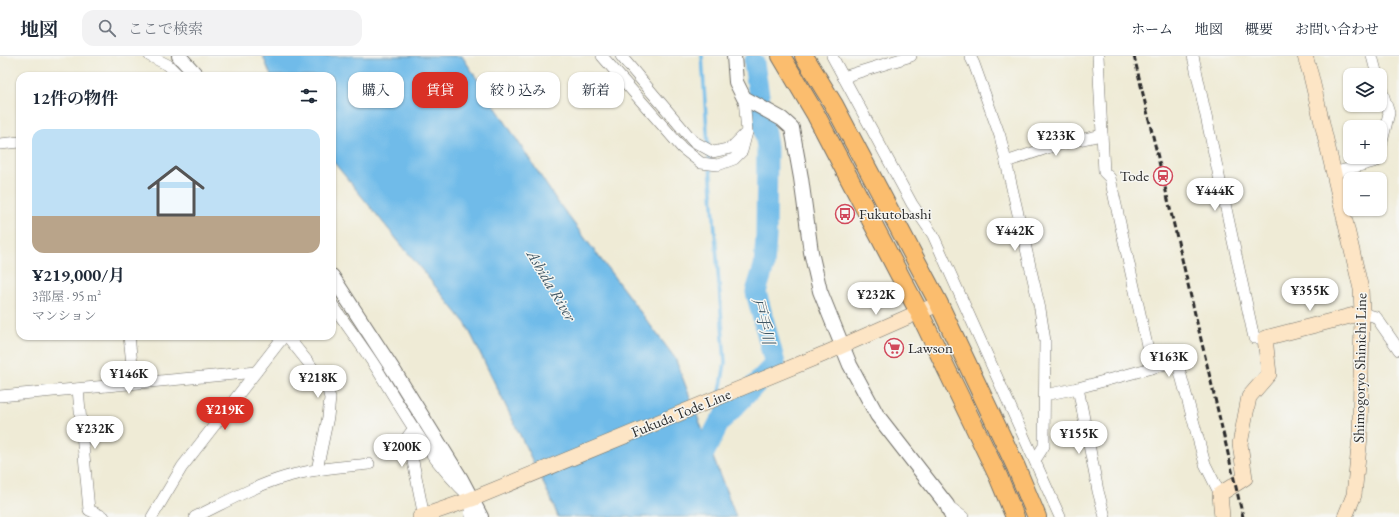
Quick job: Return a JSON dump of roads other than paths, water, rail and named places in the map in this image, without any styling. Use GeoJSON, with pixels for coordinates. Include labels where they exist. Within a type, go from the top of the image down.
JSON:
{"type":"FeatureCollection","features":[{"type":"Feature","properties":{"kind":"highway"},"geometry":{"type":"LineString","coordinates":[[781,56],[816,115],[919,312],[998,476],[1015,517]]}},
{"type":"Feature","properties":{"kind":"highway"},"geometry":{"type":"LineString","coordinates":[[804,56],[834,105],[939,304],[1016,467],[1036,517]]}},
{"type":"Feature","properties":{"kind":"main road","name":"Shimogoryo Shinichi Line"},"geometry":{"type":"LineString","coordinates":[[1305,56],[1361,289],[1360,437],[1354,495],[1345,517]]}},
{"type":"Feature","properties":{"kind":"main road","name":"Fukuda Tode Line"},"geometry":{"type":"LineString","coordinates":[[422,517],[475,498],[824,354],[939,304]]}},
{"type":"Feature","properties":{"kind":"main road"},"geometry":{"type":"LineString","coordinates":[[1222,517],[1220,494],[1245,478],[1240,444],[1250,397],[1268,374],[1265,338],[1362,313]]}},
{"type":"Feature","properties":{"kind":"street"},"geometry":{"type":"LineString","coordinates":[[150,56],[168,65],[175,72]]}},
{"type":"Feature","properties":{"kind":"street"},"geometry":{"type":"LineString","coordinates":[[179,56],[194,72]]}},
{"type":"Feature","properties":{"kind":"street"},"geometry":{"type":"LineString","coordinates":[[602,56],[682,148],[701,163],[718,165],[734,159],[742,151],[747,132],[744,98],[736,82],[734,56]]}},
{"type":"Feature","properties":{"kind":"street"},"geometry":{"type":"LineString","coordinates":[[621,56],[693,141],[713,152],[731,148],[747,132]]}},
{"type":"Feature","properties":{"kind":"street"},"geometry":{"type":"LineString","coordinates":[[832,56],[912,204],[933,234],[1060,517]]}},
{"type":"Feature","properties":{"kind":"street"},"geometry":{"type":"LineString","coordinates":[[843,77],[911,56]]}},
{"type":"Feature","properties":{"kind":"street"},"geometry":{"type":"LineString","coordinates":[[970,56],[1000,136],[1040,309],[1045,341],[1044,446],[1037,457],[1034,458]]}},
{"type":"Feature","properties":{"kind":"street"},"geometry":{"type":"LineString","coordinates":[[1098,56],[1104,172],[1110,178],[1152,368]]}},
{"type":"Feature","properties":{"kind":"street"},"geometry":{"type":"LineString","coordinates":[[1193,56],[1254,338],[1265,338]]}},
{"type":"Feature","properties":{"kind":"street"},"geometry":{"type":"LineString","coordinates":[[1372,56],[1375,68]]}},
{"type":"Feature","properties":{"kind":"street"},"geometry":{"type":"LineString","coordinates":[[744,98],[782,119],[792,128],[813,258],[820,291],[850,365],[877,415],[950,511],[963,517]]}},
{"type":"Feature","properties":{"kind":"street"},"geometry":{"type":"LineString","coordinates":[[1387,107],[1389,113],[1387,121]]}},
{"type":"Feature","properties":{"kind":"street"},"geometry":{"type":"LineString","coordinates":[[1006,162],[1056,145],[1102,136]]}},
{"type":"Feature","properties":{"kind":"street"},"geometry":{"type":"LineString","coordinates":[[0,144],[16,142]]}},
{"type":"Feature","properties":{"kind":"street"},"geometry":{"type":"LineString","coordinates":[[1333,173],[1363,164]]}},
{"type":"Feature","properties":{"kind":"street"},"geometry":{"type":"LineString","coordinates":[[336,282],[394,371],[461,479],[475,498],[481,517]]}},
{"type":"Feature","properties":{"kind":"street"},"geometry":{"type":"LineString","coordinates":[[336,310],[372,362],[414,428],[447,474],[458,486],[475,498]]}},
{"type":"Feature","properties":{"kind":"street"},"geometry":{"type":"LineString","coordinates":[[1362,313],[1376,317],[1399,350]]}},
{"type":"Feature","properties":{"kind":"street"},"geometry":{"type":"LineString","coordinates":[[129,340],[134,384]]}},
{"type":"Feature","properties":{"kind":"street"},"geometry":{"type":"LineString","coordinates":[[152,517],[182,467],[281,340]]}},
{"type":"Feature","properties":{"kind":"street"},"geometry":{"type":"LineString","coordinates":[[290,340],[327,386],[330,398],[328,417],[316,470]]}},
{"type":"Feature","properties":{"kind":"street"},"geometry":{"type":"LineString","coordinates":[[1044,395],[1078,388],[1177,361],[1205,464],[1220,494]]}},
{"type":"Feature","properties":{"kind":"street"},"geometry":{"type":"LineString","coordinates":[[0,396],[256,372]]}},
{"type":"Feature","properties":{"kind":"street"},"geometry":{"type":"LineString","coordinates":[[1078,388],[1098,491],[1105,517]]}},
{"type":"Feature","properties":{"kind":"street"},"geometry":{"type":"LineString","coordinates":[[78,389],[89,510],[104,517]]}},
{"type":"Feature","properties":{"kind":"street"},"geometry":{"type":"LineString","coordinates":[[414,428],[408,436],[422,517]]}},
{"type":"Feature","properties":{"kind":"street"},"geometry":{"type":"LineString","coordinates":[[196,517],[263,485],[284,477],[316,470],[369,464]]}},
{"type":"Feature","properties":{"kind":"street"},"geometry":{"type":"LineString","coordinates":[[471,517],[470,510],[475,498]]}},
{"type":"Feature","properties":{"kind":"water","name":"Ashida River"},"geometry":{"type":"Polygon","coordinates":[[[263,56],[462,56],[476,77],[476,108],[496,108],[557,201],[675,358],[736,517],[558,517],[551,499],[466,324],[336,165],[336,72],[269,72],[263,56]]]}},
{"type":"Feature","properties":{"kind":"waterway"},"geometry":{"type":"LineString","coordinates":[[702,56],[708,147]]}},
{"type":"Feature","properties":{"kind":"waterway","name":"戸手川"},"geometry":{"type":"LineString","coordinates":[[695,471],[719,423],[775,364],[756,292],[764,266],[766,237],[767,147],[754,63]]}},
{"type":"Feature","properties":{"kind":"waterway"},"geometry":{"type":"LineString","coordinates":[[709,153],[725,363],[720,392]]}},
{"type":"Feature","properties":{"kind":"waterway","name":"戸手川"},"geometry":{"type":"LineString","coordinates":[[706,443],[716,420],[719,402]]}},
{"type":"Feature","properties":{"kind":"railway"},"geometry":{"type":"LineString","coordinates":[[1134,56],[1243,517]]}},
{"type":"Feature","properties":{"kind":"place","name":"Tode"},"geometry":{"type":"Point","coordinates":[1163,176]}},
{"type":"Feature","properties":{"kind":"place","name":"Fukutobashi"},"geometry":{"type":"Point","coordinates":[845,214]}},
{"type":"Feature","properties":{"kind":"place","name":"Lawson"},"geometry":{"type":"Point","coordinates":[894,348]}}]}
